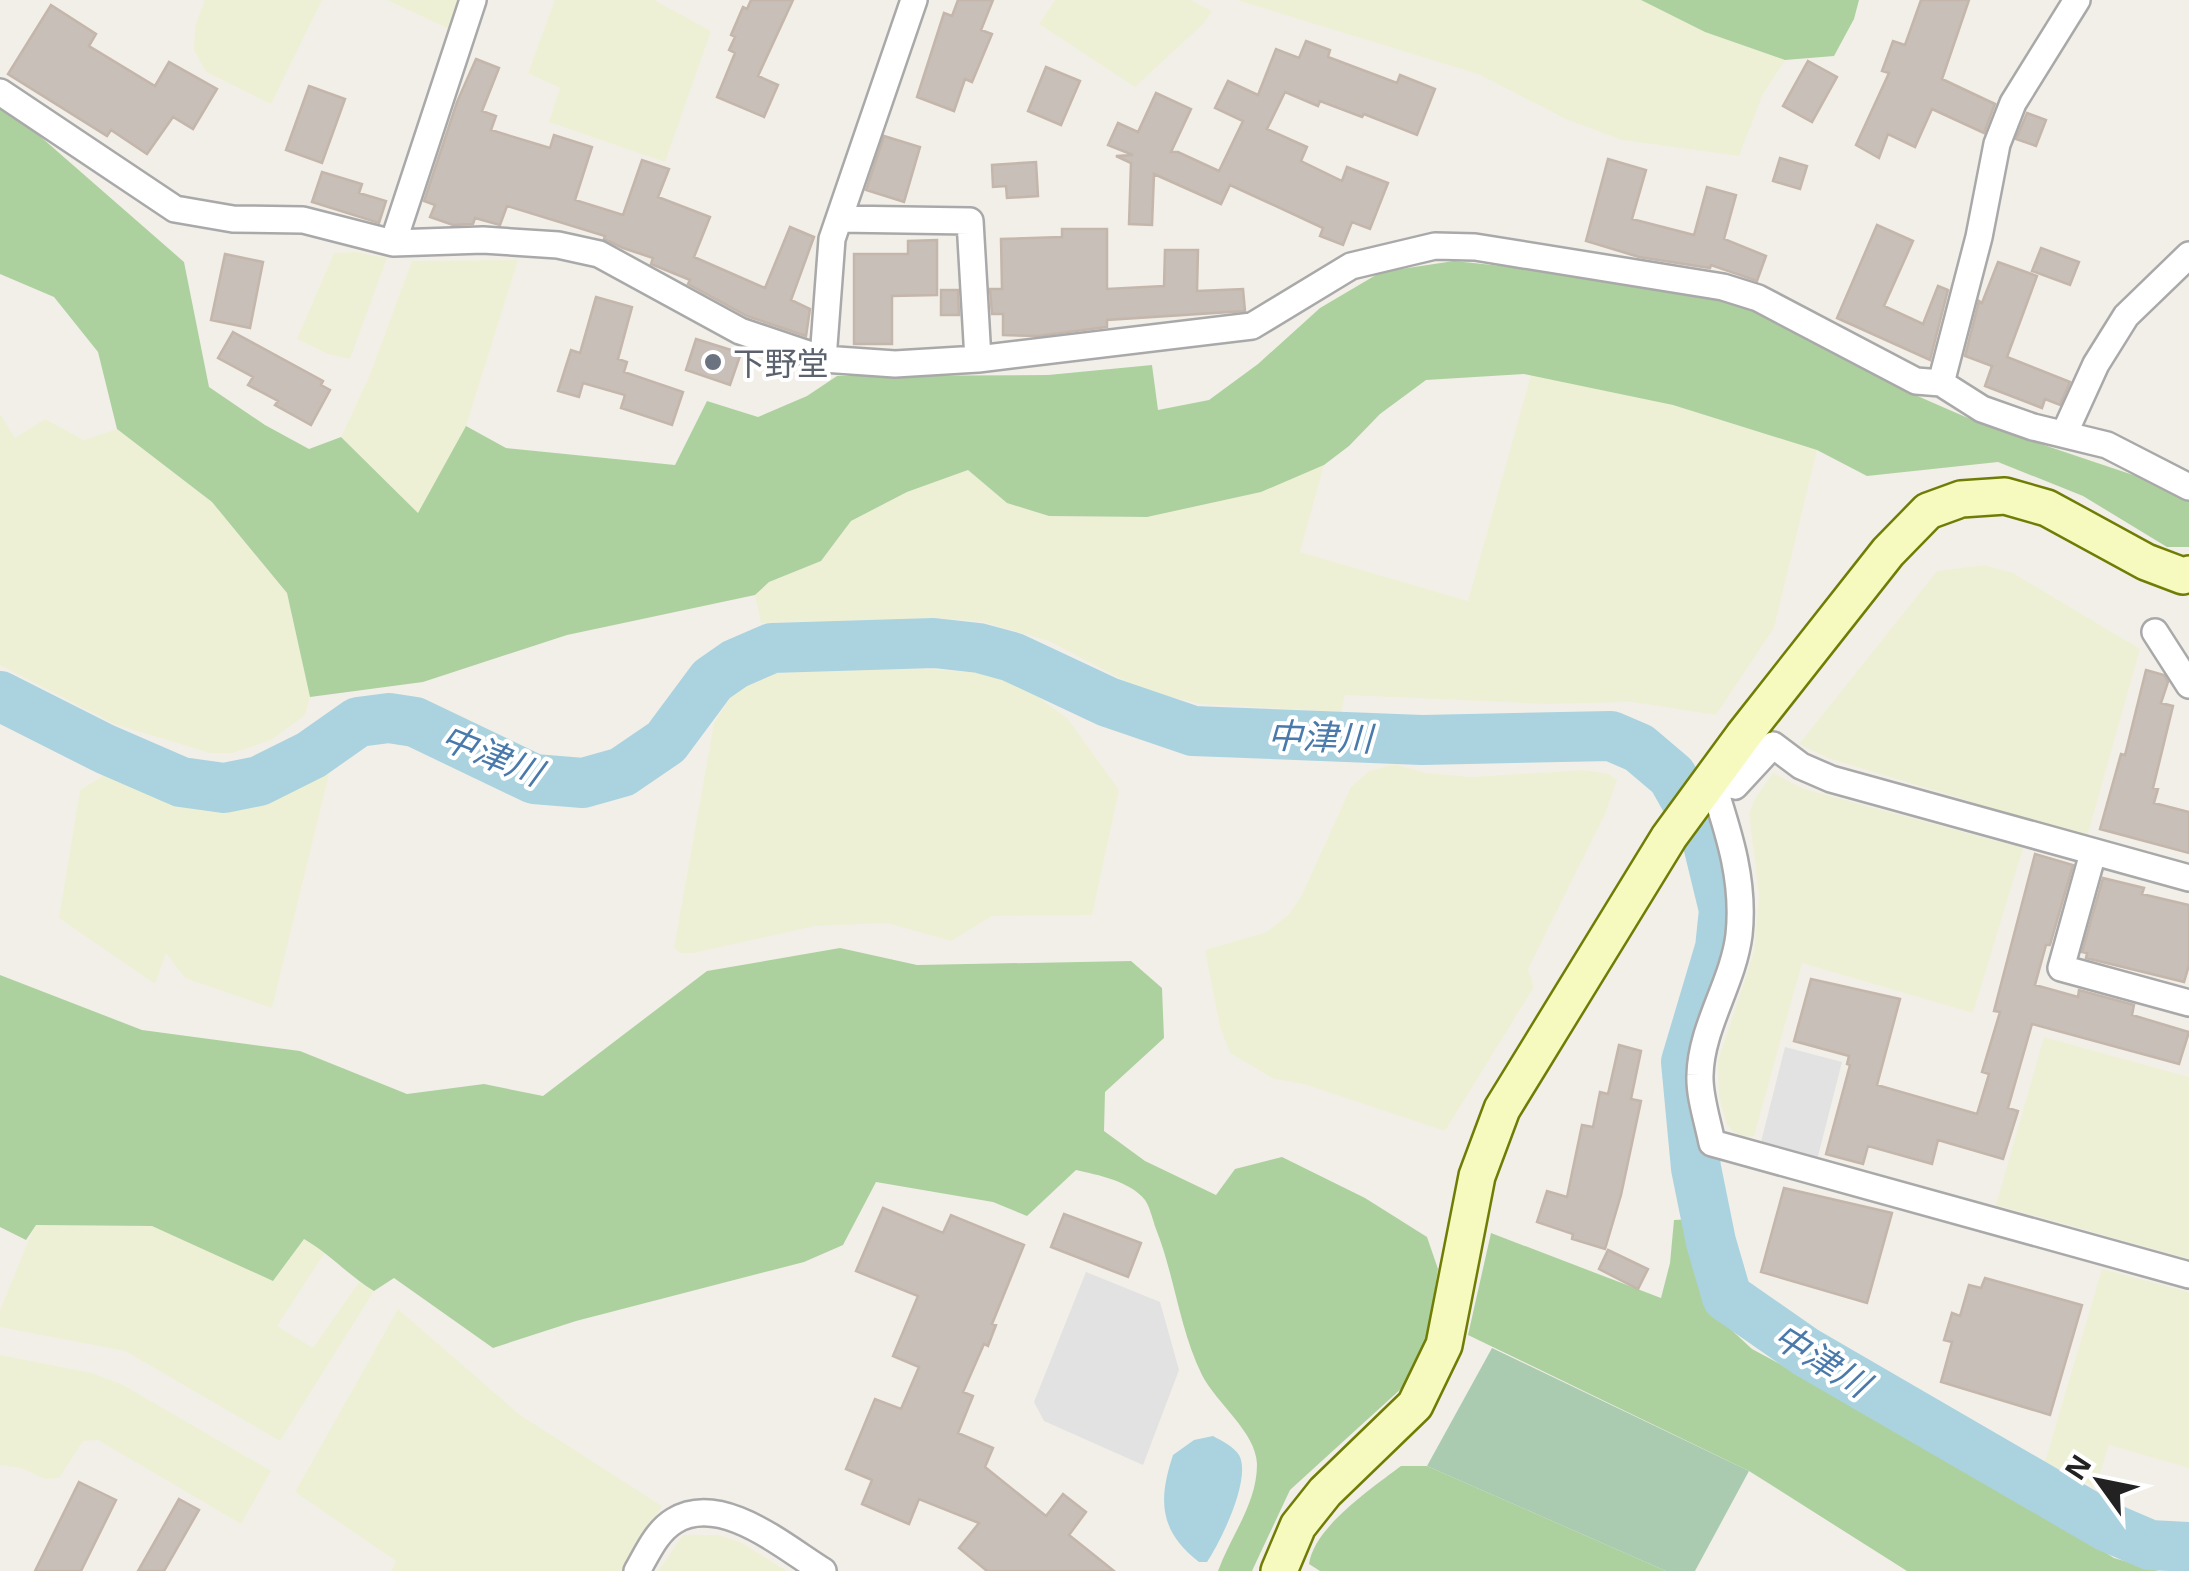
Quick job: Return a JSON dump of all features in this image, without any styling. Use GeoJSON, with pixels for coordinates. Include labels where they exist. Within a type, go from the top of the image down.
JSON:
{"type":"FeatureCollection","features":[{"type":"Feature","properties":{"kind":"street"},"geometry":{"type":"LineString","coordinates":[[393,242],[473,0]]}},
{"type":"Feature","properties":{"kind":"street"},"geometry":{"type":"LineString","coordinates":[[823,359],[832,238],[914,0]]}},
{"type":"Feature","properties":{"kind":"street"},"geometry":{"type":"LineString","coordinates":[[1941,383],[1979,237],[1997,144],[2014,103],[2077,0]]}},
{"type":"Feature","properties":{"kind":"street"},"geometry":{"type":"LineString","coordinates":[[0,92],[175,209],[233,219],[303,220],[393,242],[483,240],[558,245],[599,254],[740,331],[823,359],[895,364],[978,359],[1252,326],[1351,266],[1435,246],[1475,247],[1723,287],[1758,298],[1916,381],[1941,383],[1982,409],[2033,427],[2066,432],[2106,445],[2189,487]]}},
{"type":"Feature","properties":{"kind":"street"},"geometry":{"type":"LineString","coordinates":[[839,219],[970,221],[978,359]]}},
{"type":"Feature","properties":{"kind":"street"},"geometry":{"type":"LineString","coordinates":[[2066,432],[2096,364],[2126,316],[2189,255]]}},
{"type":"Feature","properties":{"kind":"street"},"geometry":{"type":"LineString","coordinates":[[1279,1571],[1298,1526],[1325,1492],[1415,1405],[1444,1345],[1478,1176],[1502,1109],[1670,837],[1888,552],[1928,512],[1961,500],[2005,496],[2046,508],[2146,562],[2183,576],[2189,574]]}},
{"type":"Feature","properties":{"kind":"street"},"geometry":{"type":"LineString","coordinates":[[2154,632],[2189,685]]}},
{"type":"Feature","properties":{"kind":"street"},"geometry":{"type":"LineString","coordinates":[[1707,785],[1735,786],[1772,745],[1801,766],[1832,779],[2189,878]]}},
{"type":"Feature","properties":{"kind":"street"},"geometry":{"type":"LineString","coordinates":[[1707,785],[1735,850],[1742,901],[1738,941],[1699,1077],[1712,1143],[2189,1275]]}},
{"type":"Feature","properties":{"kind":"street"},"geometry":{"type":"LineString","coordinates":[[2093,853],[2061,968],[2189,1003]]}},
{"type":"Feature","properties":{"kind":"street"},"geometry":{"type":"LineString","coordinates":[[637,1571],[657,1536],[674,1521],[696,1512],[720,1513],[745,1522],[823,1571]]}},
{"type":"Feature","properties":{"kind":"green space"},"geometry":{"type":"Polygon","coordinates":[[[205,0],[322,0],[271,104],[206,72],[194,50],[195,26],[205,0]]]}},
{"type":"Feature","properties":{"kind":"green space"},"geometry":{"type":"Polygon","coordinates":[[[387,0],[460,0],[449,29],[387,0]]]}},
{"type":"Feature","properties":{"kind":"green space"},"geometry":{"type":"Polygon","coordinates":[[[555,0],[654,0],[711,31],[665,162],[549,122],[560,88],[528,73],[555,0]]]}},
{"type":"Feature","properties":{"kind":"green space"},"geometry":{"type":"Polygon","coordinates":[[[1055,0],[1190,0],[1212,11],[1135,87],[1039,24],[1055,0]]]}},
{"type":"Feature","properties":{"kind":"green space"},"geometry":{"type":"Polygon","coordinates":[[[1237,0],[1641,0],[1705,32],[1785,60],[1763,94],[1739,156],[1622,140],[1568,120],[1478,74],[1237,0]]]}},
{"type":"Feature","properties":{"kind":"green space"},"geometry":{"type":"Polygon","coordinates":[[[1641,0],[1859,0],[1854,19],[1834,56],[1785,60],[1705,32],[1641,0]]]}},
{"type":"Feature","properties":{"kind":"green space"},"geometry":{"type":"Polygon","coordinates":[[[0,107],[34,131],[184,262],[209,387],[309,449],[341,437],[418,513],[466,426],[506,448],[675,465],[707,401],[758,417],[807,396],[837,376],[1048,375],[1152,365],[1158,410],[1209,400],[1258,364],[1320,308],[1381,272],[1454,261],[1625,279],[1734,303],[1803,334],[1906,391],[1984,425],[2148,480],[2189,499],[2189,547],[2167,547],[2083,496],[1998,462],[1867,476],[1817,450],[1673,405],[1524,374],[1426,380],[1380,414],[1324,465],[1261,492],[1147,517],[1049,516],[1007,503],[968,470],[907,492],[851,521],[821,561],[769,582],[755,595],[567,635],[423,682],[310,697],[287,593],[212,502],[117,429],[98,352],[54,297],[0,274],[0,107]]]}},
{"type":"Feature","properties":{"kind":"green space"},"geometry":{"type":"Polygon","coordinates":[[[334,253],[387,258],[350,359],[328,354],[297,339],[334,253]]]}},
{"type":"Feature","properties":{"kind":"green space"},"geometry":{"type":"Polygon","coordinates":[[[518,260],[466,426],[419,514],[341,437],[369,377],[412,261],[518,260]]]}},
{"type":"Feature","properties":{"kind":"green space"},"geometry":{"type":"Polygon","coordinates":[[[1532,371],[1673,405],[1817,450],[1774,628],[1716,715],[1632,702],[1548,704],[1345,695],[1341,712],[1200,704],[1140,689],[1049,641],[983,622],[938,618],[761,623],[755,595],[769,582],[821,561],[851,521],[907,492],[968,470],[1007,503],[1049,516],[1147,517],[1261,492],[1324,465],[1300,552],[1468,601],[1532,371]]]}},
{"type":"Feature","properties":{"kind":"green space"},"geometry":{"type":"Polygon","coordinates":[[[0,414],[15,438],[45,419],[84,440],[117,429],[212,502],[287,593],[310,697],[305,715],[271,740],[233,753],[210,753],[114,724],[0,665],[0,414]]]}},
{"type":"Feature","properties":{"kind":"green space"},"geometry":{"type":"Polygon","coordinates":[[[1984,565],[2013,573],[2140,649],[2087,837],[1828,758],[1799,744],[1937,571],[1984,565]]]}},
{"type":"Feature","properties":{"kind":"green space"},"geometry":{"type":"Polygon","coordinates":[[[906,668],[991,673],[1026,688],[1068,719],[1119,790],[1092,915],[992,916],[951,941],[887,923],[815,926],[693,953],[681,953],[674,948],[714,723],[732,695],[756,674],[906,668]]]}},
{"type":"Feature","properties":{"kind":"green space"},"geometry":{"type":"Polygon","coordinates":[[[1395,764],[1426,773],[1471,777],[1584,770],[1609,774],[1617,780],[1605,814],[1528,969],[1534,987],[1445,1131],[1304,1084],[1274,1079],[1230,1053],[1220,1027],[1205,950],[1267,932],[1288,915],[1301,897],[1351,787],[1369,771],[1395,764]]]}},
{"type":"Feature","properties":{"kind":"green space"},"geometry":{"type":"Polygon","coordinates":[[[330,770],[272,1008],[185,978],[166,953],[155,984],[59,918],[80,790],[106,774],[187,806],[212,811],[255,806],[330,770]]]}},
{"type":"Feature","properties":{"kind":"green space"},"geometry":{"type":"Polygon","coordinates":[[[1773,773],[1804,789],[2023,848],[1973,1013],[1802,963],[1754,1136],[1744,1137],[1727,1125],[1719,1096],[1718,1061],[1754,952],[1759,896],[1749,813],[1773,773]]]}},
{"type":"Feature","properties":{"kind":"green space"},"geometry":{"type":"Polygon","coordinates":[[[840,948],[917,965],[1131,961],[1162,988],[1164,1038],[1105,1092],[1104,1131],[1145,1161],[1216,1195],[1235,1169],[1282,1157],[1365,1198],[1427,1237],[1438,1269],[1427,1340],[1403,1387],[1290,1490],[1252,1571],[1218,1571],[1253,1493],[1255,1452],[1243,1429],[1208,1386],[1194,1357],[1147,1203],[1131,1188],[1104,1177],[1076,1170],[1027,1216],[993,1202],[876,1182],[843,1245],[804,1262],[576,1321],[493,1348],[394,1278],[374,1291],[304,1239],[273,1281],[152,1226],[36,1225],[26,1240],[0,1227],[0,975],[142,1030],[300,1051],[407,1094],[484,1084],[543,1096],[707,971],[840,948]]]}},
{"type":"Feature","properties":{"kind":"green space"},"geometry":{"type":"Polygon","coordinates":[[[2044,1037],[2189,1077],[2189,1259],[1996,1205],[2044,1037]]]}},
{"type":"Feature","properties":{"kind":"green space"},"geometry":{"type":"Polygon","coordinates":[[[1694,1219],[1711,1311],[1752,1349],[1969,1466],[2114,1558],[2159,1571],[1907,1571],[1749,1471],[1468,1335],[1491,1233],[1661,1298],[1670,1263],[1674,1220],[1694,1219]]]}},
{"type":"Feature","properties":{"kind":"green space"},"geometry":{"type":"Polygon","coordinates":[[[35,1225],[152,1226],[201,1246],[304,1239],[326,1251],[277,1326],[313,1348],[359,1282],[374,1291],[280,1441],[125,1351],[0,1327],[0,1310],[35,1225]]]}},
{"type":"Feature","properties":{"kind":"green space"},"geometry":{"type":"Polygon","coordinates":[[[2102,1269],[2189,1292],[2189,1468],[2109,1445],[2095,1487],[2045,1462],[2102,1269]]]}},
{"type":"Feature","properties":{"kind":"green space"},"geometry":{"type":"Polygon","coordinates":[[[398,1309],[520,1415],[662,1506],[622,1571],[391,1571],[396,1561],[295,1492],[398,1309]]]}},
{"type":"Feature","properties":{"kind":"green space"},"geometry":{"type":"Polygon","coordinates":[[[1492,1348],[1749,1471],[1695,1571],[1666,1571],[1427,1466],[1492,1348]]]}},
{"type":"Feature","properties":{"kind":"green space"},"geometry":{"type":"Polygon","coordinates":[[[0,1355],[92,1373],[123,1385],[271,1471],[241,1524],[98,1440],[83,1441],[59,1478],[45,1479],[21,1468],[0,1465],[0,1355]]]}},
{"type":"Feature","properties":{"kind":"green space"},"geometry":{"type":"Polygon","coordinates":[[[1401,1466],[1427,1466],[1666,1571],[1320,1571],[1309,1564],[1321,1536],[1333,1523],[1401,1466]]]}},
{"type":"Feature","properties":{"kind":"green space"},"geometry":{"type":"Polygon","coordinates":[[[683,1535],[719,1535],[742,1543],[787,1571],[658,1571],[683,1535]]]}},
{"type":"Feature","properties":{"kind":"shaded area"},"geometry":{"type":"Polygon","coordinates":[[[1785,1047],[1842,1062],[1817,1160],[1760,1146],[1785,1047]]]}},
{"type":"Feature","properties":{"kind":"shaded area"},"geometry":{"type":"Polygon","coordinates":[[[1086,1272],[1160,1302],[1179,1370],[1143,1465],[1044,1421],[1034,1402],[1086,1272]]]}},
{"type":"Feature","properties":{"kind":"water"},"geometry":{"type":"Polygon","coordinates":[[[1213,1436],[1239,1455],[1241,1478],[1220,1540],[1207,1562],[1199,1562],[1169,1526],[1165,1486],[1173,1455],[1194,1440],[1213,1436]]]}},
{"type":"Feature","properties":{"kind":"building"},"geometry":{"type":"Polygon","coordinates":[[[751,0],[793,0],[758,76],[778,85],[764,117],[717,97],[735,53],[729,50],[735,37],[731,35],[743,7],[747,9],[751,0]]]}},
{"type":"Feature","properties":{"kind":"building"},"geometry":{"type":"Polygon","coordinates":[[[958,0],[993,0],[981,30],[992,34],[972,82],[965,79],[954,111],[917,97],[944,13],[952,16],[958,0]]]}},
{"type":"Feature","properties":{"kind":"building"},"geometry":{"type":"Polygon","coordinates":[[[1921,0],[1969,0],[1942,79],[1995,104],[1984,133],[1932,109],[1915,147],[1888,134],[1879,158],[1856,145],[1889,73],[1882,71],[1893,41],[1905,45],[1921,0]]]}},
{"type":"Feature","properties":{"kind":"building"},"geometry":{"type":"Polygon","coordinates":[[[51,5],[96,34],[89,46],[155,86],[169,62],[217,89],[193,129],[173,117],[147,154],[111,130],[107,136],[8,74],[51,5]]]}},
{"type":"Feature","properties":{"kind":"building"},"geometry":{"type":"Polygon","coordinates":[[[1306,41],[1330,50],[1328,57],[1397,83],[1400,75],[1435,89],[1417,135],[1364,114],[1362,117],[1320,101],[1318,106],[1285,92],[1267,129],[1307,147],[1301,161],[1342,181],[1347,167],[1388,183],[1370,229],[1352,222],[1343,245],[1320,236],[1323,228],[1230,185],[1221,204],[1154,174],[1152,225],[1129,224],[1131,163],[1116,156],[1133,155],[1108,145],[1118,123],[1138,132],[1156,93],[1191,109],[1171,152],[1219,171],[1243,121],[1215,108],[1228,81],[1258,95],[1276,49],[1299,58],[1306,41]]]}},
{"type":"Feature","properties":{"kind":"building"},"geometry":{"type":"Polygon","coordinates":[[[476,59],[499,68],[482,111],[496,116],[491,130],[550,148],[554,135],[592,147],[575,200],[623,215],[642,160],[669,169],[658,197],[710,217],[694,257],[765,288],[790,227],[814,237],[791,300],[810,309],[806,336],[747,316],[688,284],[690,280],[651,264],[653,258],[623,248],[604,239],[605,236],[507,206],[500,225],[475,218],[473,224],[453,225],[430,217],[435,205],[424,201],[457,102],[476,59]]]}},
{"type":"Feature","properties":{"kind":"building"},"geometry":{"type":"Polygon","coordinates":[[[1808,61],[1837,77],[1812,122],[1783,106],[1808,61]]]}},
{"type":"Feature","properties":{"kind":"building"},"geometry":{"type":"Polygon","coordinates":[[[1046,67],[1080,81],[1061,125],[1028,111],[1046,67]]]}},
{"type":"Feature","properties":{"kind":"building"},"geometry":{"type":"Polygon","coordinates":[[[309,86],[345,99],[322,163],[286,150],[309,86]]]}},
{"type":"Feature","properties":{"kind":"building"},"geometry":{"type":"Polygon","coordinates":[[[2027,113],[2046,120],[2036,146],[2016,139],[2027,113]]]}},
{"type":"Feature","properties":{"kind":"building"},"geometry":{"type":"Polygon","coordinates":[[[884,136],[920,147],[904,202],[866,190],[884,136]]]}},
{"type":"Feature","properties":{"kind":"building"},"geometry":{"type":"Polygon","coordinates":[[[1780,158],[1807,166],[1800,189],[1773,181],[1780,158]]]}},
{"type":"Feature","properties":{"kind":"building"},"geometry":{"type":"Polygon","coordinates":[[[1608,159],[1646,170],[1632,219],[1694,235],[1707,187],[1736,195],[1724,239],[1766,256],[1757,281],[1711,265],[1710,268],[1639,257],[1586,241],[1608,159]]]}},
{"type":"Feature","properties":{"kind":"building"},"geometry":{"type":"Polygon","coordinates":[[[1036,162],[1038,196],[1007,198],[1006,186],[993,187],[992,165],[1036,162]]]}},
{"type":"Feature","properties":{"kind":"building"},"geometry":{"type":"Polygon","coordinates":[[[322,172],[362,184],[359,193],[386,201],[379,223],[312,202],[322,172]]]}},
{"type":"Feature","properties":{"kind":"building"},"geometry":{"type":"Polygon","coordinates":[[[1877,225],[1913,241],[1884,306],[1923,324],[1938,286],[1948,290],[1930,360],[1837,318],[1877,225]]]}},
{"type":"Feature","properties":{"kind":"building"},"geometry":{"type":"Polygon","coordinates":[[[1062,229],[1107,229],[1107,289],[1164,286],[1165,250],[1198,250],[1197,291],[1243,289],[1245,311],[1107,320],[1107,327],[1037,336],[1003,335],[1003,314],[992,314],[990,289],[1002,289],[1001,239],[1062,237],[1062,229]]]}},
{"type":"Feature","properties":{"kind":"building"},"geometry":{"type":"Polygon","coordinates":[[[937,240],[937,295],[892,296],[892,344],[854,344],[854,254],[908,254],[908,241],[937,240]]]}},
{"type":"Feature","properties":{"kind":"building"},"geometry":{"type":"Polygon","coordinates":[[[2041,248],[2079,262],[2070,285],[2032,271],[2041,248]]]}},
{"type":"Feature","properties":{"kind":"building"},"geometry":{"type":"Polygon","coordinates":[[[225,254],[263,262],[250,328],[211,320],[225,254]]]}},
{"type":"Feature","properties":{"kind":"building"},"geometry":{"type":"Polygon","coordinates":[[[1998,262],[2037,276],[2007,357],[2070,382],[2060,405],[2045,399],[2042,408],[1985,386],[1992,366],[1965,356],[1979,301],[1982,303],[1998,262]]]}},
{"type":"Feature","properties":{"kind":"building"},"geometry":{"type":"Polygon","coordinates":[[[941,290],[958,290],[959,315],[941,315],[941,290]]]}},
{"type":"Feature","properties":{"kind":"building"},"geometry":{"type":"Polygon","coordinates":[[[596,297],[632,307],[618,359],[627,362],[624,372],[683,392],[672,425],[621,408],[625,395],[583,383],[579,397],[558,391],[571,350],[580,353],[596,297]]]}},
{"type":"Feature","properties":{"kind":"building"},"geometry":{"type":"Polygon","coordinates":[[[233,332],[323,381],[321,385],[330,390],[311,425],[248,385],[253,377],[218,358],[233,332]]]}},
{"type":"Feature","properties":{"kind":"building","name":"下野堂"},"geometry":{"type":"Polygon","coordinates":[[[696,339],[741,353],[730,385],[686,370],[696,339]]]}},
{"type":"Feature","properties":{"kind":"building"},"geometry":{"type":"Polygon","coordinates":[[[2146,670],[2164,675],[2168,682],[2161,703],[2173,706],[2153,788],[2158,789],[2154,803],[2189,812],[2189,853],[2100,829],[2121,754],[2125,755],[2146,670]]]}},
{"type":"Feature","properties":{"kind":"building"},"geometry":{"type":"Polygon","coordinates":[[[2035,854],[2073,865],[2035,985],[2078,997],[2079,990],[2134,1005],[2132,1015],[2189,1032],[2179,1064],[2032,1024],[2008,1108],[2018,1111],[2003,1159],[1938,1140],[1932,1164],[1868,1146],[1863,1164],[1826,1154],[1850,1065],[1849,1056],[1794,1041],[1811,979],[1900,999],[1877,1085],[1977,1114],[1989,1074],[1982,1072],[2000,1012],[1994,1011],[2035,854]]]}},
{"type":"Feature","properties":{"kind":"building"},"geometry":{"type":"Polygon","coordinates":[[[2103,878],[2144,888],[2142,894],[2189,905],[2189,965],[2184,982],[2086,958],[2087,953],[2082,952],[2103,878]]]}},
{"type":"Feature","properties":{"kind":"building"},"geometry":{"type":"Polygon","coordinates":[[[1619,1045],[1641,1051],[1631,1099],[1641,1101],[1605,1249],[1537,1222],[1547,1191],[1567,1197],[1582,1125],[1593,1127],[1600,1092],[1608,1094],[1619,1045]]]}},
{"type":"Feature","properties":{"kind":"building"},"geometry":{"type":"Polygon","coordinates":[[[1784,1188],[1892,1213],[1867,1303],[1761,1272],[1784,1188]]]}},
{"type":"Feature","properties":{"kind":"building"},"geometry":{"type":"Polygon","coordinates":[[[883,1208],[943,1233],[951,1215],[1024,1245],[992,1324],[996,1325],[988,1346],[984,1344],[963,1392],[973,1396],[958,1433],[993,1448],[985,1467],[1046,1516],[1063,1494],[1086,1512],[1069,1535],[1114,1571],[987,1571],[959,1548],[979,1523],[919,1499],[909,1524],[862,1504],[872,1480],[846,1469],[875,1399],[901,1409],[919,1367],[893,1356],[918,1296],[856,1271],[883,1208]]]}},
{"type":"Feature","properties":{"kind":"building"},"geometry":{"type":"Polygon","coordinates":[[[1064,1214],[1141,1243],[1128,1277],[1051,1247],[1064,1214]]]}},
{"type":"Feature","properties":{"kind":"building"},"geometry":{"type":"Polygon","coordinates":[[[1608,1250],[1648,1269],[1638,1289],[1599,1269],[1608,1250]]]}},
{"type":"Feature","properties":{"kind":"building"},"geometry":{"type":"Polygon","coordinates":[[[1985,1278],[2082,1305],[2050,1415],[1941,1382],[1952,1342],[1944,1340],[1952,1313],[1960,1316],[1969,1285],[1981,1288],[1985,1278]]]}},
{"type":"Feature","properties":{"kind":"building"},"geometry":{"type":"Polygon","coordinates":[[[79,1482],[116,1500],[81,1571],[35,1571],[79,1482]]]}},
{"type":"Feature","properties":{"kind":"building"},"geometry":{"type":"Polygon","coordinates":[[[179,1499],[199,1510],[164,1571],[138,1571],[179,1499]]]}},
{"type":"Feature","properties":{"kind":"waterway","name":"中津川"},"geometry":{"type":"LineString","coordinates":[[0,696],[181,782],[224,788],[259,781],[311,755],[358,722],[389,718],[415,722],[534,779],[583,783],[622,772],[666,742],[712,680],[735,664],[772,648],[934,643],[979,648],[1012,657],[1108,702],[1193,731],[1422,740],[1611,736],[1639,748],[1672,776],[1706,836],[1724,910],[1720,948],[1686,1062],[1696,1168],[1727,1297],[1806,1352],[2108,1527],[2150,1545],[2189,1547]]}},
{"type":"Feature","properties":{"kind":"place","name":"下野堂"},"geometry":{"type":"Point","coordinates":[713,362]}}]}
